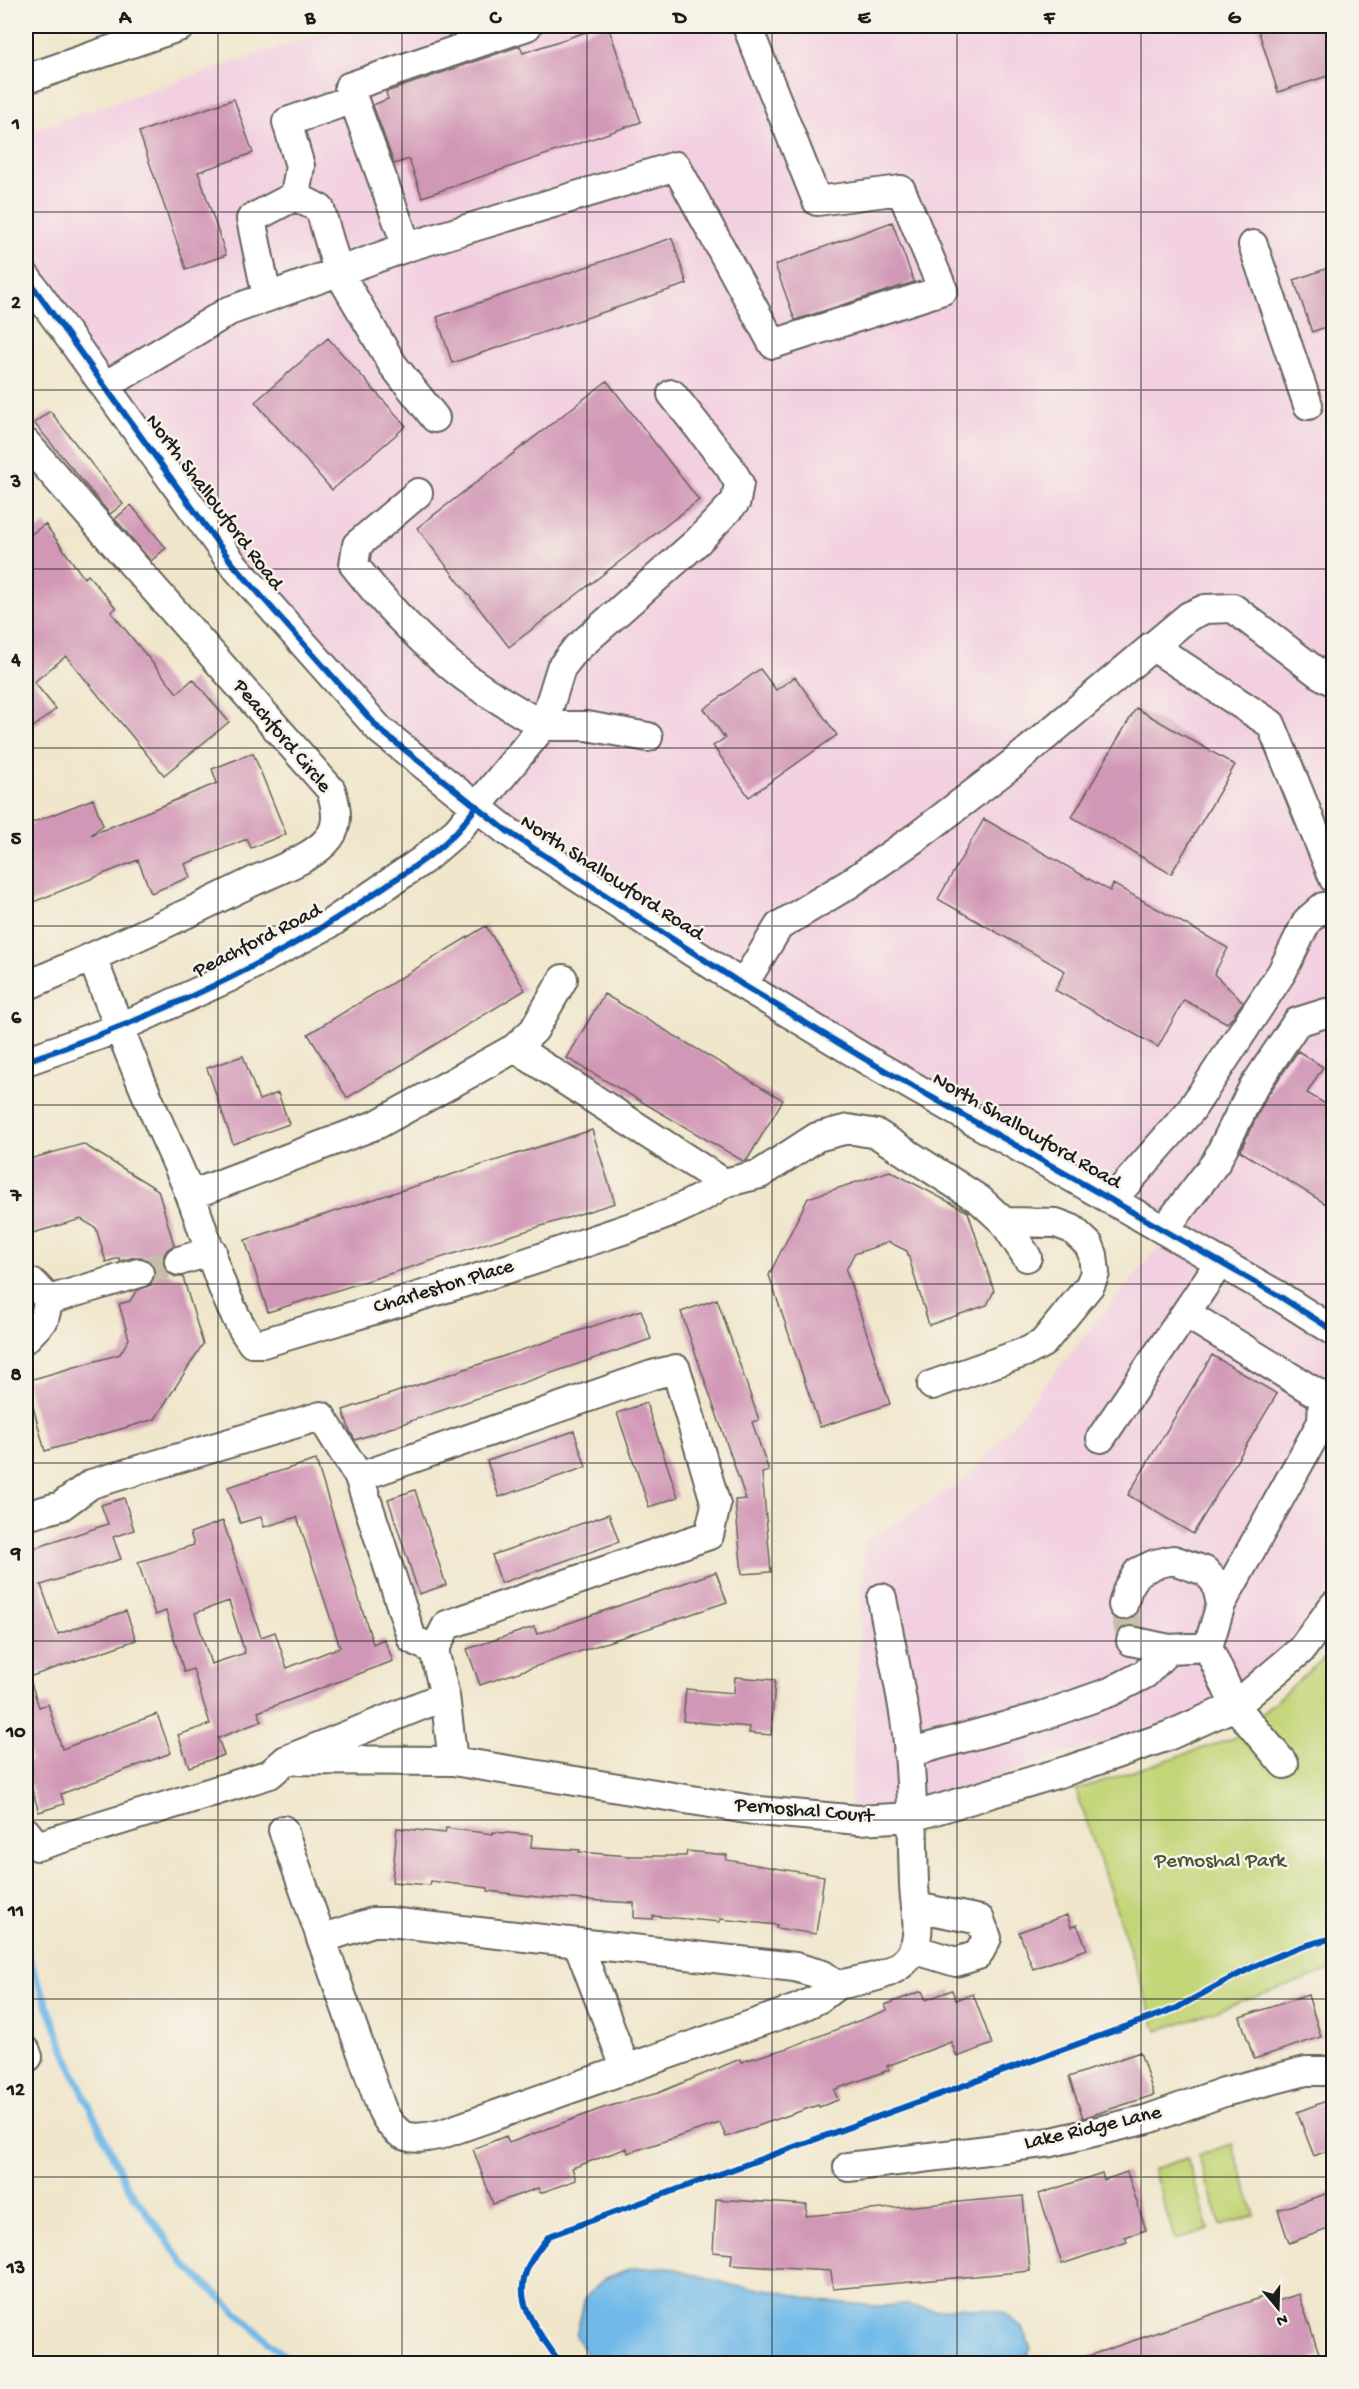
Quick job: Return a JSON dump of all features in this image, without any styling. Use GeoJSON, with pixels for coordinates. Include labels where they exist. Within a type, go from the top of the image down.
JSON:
{"type":"FeatureCollection","features":[{"type":"Feature","properties":{"kind":"street"},"geometry":{"type":"LineString","coordinates":[[26,80],[181,26]]}},
{"type":"Feature","properties":{"kind":"street"},"geometry":{"type":"LineString","coordinates":[[406,246],[349,87],[527,26]]}},
{"type":"Feature","properties":{"kind":"street"},"geometry":{"type":"LineString","coordinates":[[105,386],[229,311],[406,246],[676,166],[773,344],[943,290],[901,190],[818,201],[747,26]]}},
{"type":"Feature","properties":{"kind":"street"},"geometry":{"type":"LineString","coordinates":[[295,196],[300,166],[287,122],[353,99]]}},
{"type":"Feature","properties":{"kind":"street"},"geometry":{"type":"LineString","coordinates":[[295,196],[320,209],[338,271],[393,365],[435,418]]}},
{"type":"Feature","properties":{"kind":"street"},"geometry":{"type":"LineString","coordinates":[[267,297],[251,219],[295,196]]}},
{"type":"Feature","properties":{"kind":"street"},"geometry":{"type":"LineString","coordinates":[[1252,245],[1308,405]]}},
{"type":"Feature","properties":{"kind":"street","name":"North Shallowford Road"},"geometry":{"type":"LineString","coordinates":[[26,277],[232,563],[380,730],[507,831],[742,985],[1334,1331]]}},
{"type":"Feature","properties":{"kind":"street"},"geometry":{"type":"LineString","coordinates":[[543,726],[561,668],[575,650],[698,541],[736,501],[739,483],[699,426],[672,394]]}},
{"type":"Feature","properties":{"kind":"street","name":"Peachford Circle"},"geometry":{"type":"LineString","coordinates":[[26,443],[331,790],[335,803],[336,824],[329,839],[302,858],[157,928],[26,986]]}},
{"type":"Feature","properties":{"kind":"street"},"geometry":{"type":"LineString","coordinates":[[418,493],[357,545],[354,565],[376,593],[451,665],[502,701],[543,726],[587,726],[648,737]]}},
{"type":"Feature","properties":{"kind":"street"},"geometry":{"type":"LineString","coordinates":[[742,985],[779,926],[849,884],[918,836],[1011,765],[1188,616],[1205,609],[1233,608],[1318,673],[1334,682]]}},
{"type":"Feature","properties":{"kind":"street"},"geometry":{"type":"LineString","coordinates":[[1152,646],[1271,724],[1334,879]]}},
{"type":"Feature","properties":{"kind":"street","name":"Peachford Road"},"geometry":{"type":"LineString","coordinates":[[26,1061],[119,1028],[230,977],[332,923],[423,860],[457,831],[543,726]]}},
{"type":"Feature","properties":{"kind":"street"},"geometry":{"type":"LineString","coordinates":[[1112,1200],[1191,1110],[1282,972],[1306,921],[1323,907],[1334,906]]}},
{"type":"Feature","properties":{"kind":"street"},"geometry":{"type":"LineString","coordinates":[[92,957],[119,1028]]}},
{"type":"Feature","properties":{"kind":"street"},"geometry":{"type":"LineString","coordinates":[[191,1195],[378,1125],[515,1048],[534,1030],[563,980]]}},
{"type":"Feature","properties":{"kind":"street"},"geometry":{"type":"LineString","coordinates":[[1164,1230],[1216,1162],[1253,1088],[1297,1022],[1330,1014]]}},
{"type":"Feature","properties":{"kind":"street","name":"Charleston Place"},"geometry":{"type":"LineString","coordinates":[[119,1028],[191,1195],[212,1251],[224,1293],[252,1343],[263,1343],[524,1264],[657,1217],[706,1196],[724,1183],[760,1174],[817,1137],[848,1129],[877,1134],[980,1200],[1004,1222],[1027,1257]]}},
{"type":"Feature","properties":{"kind":"street"},"geometry":{"type":"LineString","coordinates":[[515,1048],[724,1183]]}},
{"type":"Feature","properties":{"kind":"street"},"geometry":{"type":"LineString","coordinates":[[932,1385],[1028,1351],[1043,1343],[1090,1285],[1095,1273],[1089,1245],[1072,1229],[1056,1222],[1004,1222]]}},
{"type":"Feature","properties":{"kind":"street"},"geometry":{"type":"LineString","coordinates":[[179,1261],[212,1251]]}},
{"type":"Feature","properties":{"kind":"street"},"geometry":{"type":"LineString","coordinates":[[1101,1438],[1220,1263]]}},
{"type":"Feature","properties":{"kind":"street"},"geometry":{"type":"LineString","coordinates":[[49,1300],[139,1273]]}},
{"type":"Feature","properties":{"kind":"street"},"geometry":{"type":"LineString","coordinates":[[26,1281],[34,1284],[49,1300]]}},
{"type":"Feature","properties":{"kind":"street"},"geometry":{"type":"LineString","coordinates":[[26,1338],[44,1319],[49,1300]]}},
{"type":"Feature","properties":{"kind":"street"},"geometry":{"type":"LineString","coordinates":[[1187,1314],[1323,1397],[1322,1422],[1221,1604],[1208,1647],[1235,1707],[1284,1764]]}},
{"type":"Feature","properties":{"kind":"street"},"geometry":{"type":"LineString","coordinates":[[359,1477],[652,1375],[676,1369],[716,1505],[709,1534],[447,1625],[434,1650],[445,1696],[453,1761]]}},
{"type":"Feature","properties":{"kind":"street"},"geometry":{"type":"LineString","coordinates":[[26,1516],[61,1506],[91,1484],[321,1416],[359,1477],[412,1639],[434,1650]]}},
{"type":"Feature","properties":{"kind":"street"},"geometry":{"type":"LineString","coordinates":[[1123,1605],[1128,1588],[1138,1572],[1155,1564],[1173,1560],[1205,1571],[1216,1583],[1221,1604]]}},
{"type":"Feature","properties":{"kind":"street"},"geometry":{"type":"LineString","coordinates":[[283,1830],[382,2110],[389,2123],[401,2135],[418,2139],[442,2134],[799,2008],[820,1998],[837,1985],[891,1970],[907,1959],[913,1949],[918,1931],[905,1719],[882,1598]]}},
{"type":"Feature","properties":{"kind":"street","name":"Pernoshal Court"},"geometry":{"type":"LineString","coordinates":[[286,1760],[453,1761],[759,1811],[859,1821],[912,1817],[1069,1770],[1157,1740],[1235,1707],[1301,1650],[1334,1605]]}},
{"type":"Feature","properties":{"kind":"street"},"geometry":{"type":"LineString","coordinates":[[1131,1641],[1169,1649],[1208,1647]]}},
{"type":"Feature","properties":{"kind":"street"},"geometry":{"type":"LineString","coordinates":[[908,1753],[1036,1718],[1110,1692],[1145,1674],[1169,1649]]}},
{"type":"Feature","properties":{"kind":"street"},"geometry":{"type":"LineString","coordinates":[[26,1832],[37,1846],[270,1774],[286,1760],[445,1696]]}},
{"type":"Feature","properties":{"kind":"street"},"geometry":{"type":"LineString","coordinates":[[913,1949],[956,1962],[978,1955],[987,1938],[980,1920],[916,1907]]}},
{"type":"Feature","properties":{"kind":"street"},"geometry":{"type":"LineString","coordinates":[[321,1938],[365,1924],[389,1922],[802,1969],[823,1975],[837,1985]]}},
{"type":"Feature","properties":{"kind":"street"},"geometry":{"type":"LineString","coordinates":[[578,1943],[626,2070]]}},
{"type":"Feature","properties":{"kind":"street"},"geometry":{"type":"LineString","coordinates":[[26,2051],[28,2056],[26,2058]]}},
{"type":"Feature","properties":{"kind":"street","name":"Lake Ridge Lane"},"geometry":{"type":"LineString","coordinates":[[848,2167],[1052,2142],[1148,2119],[1224,2092],[1306,2070],[1334,2071]]}},
{"type":"Feature","properties":{"kind":"shaded area"},"geometry":{"type":"Polygon","coordinates":[[[342,26],[1333,26],[1333,1579],[1326,1594],[1247,1699],[1060,1755],[849,1827],[865,1541],[969,1477],[1173,1229],[950,1091],[663,924],[477,824],[213,536],[26,255],[26,132],[342,26]]]}},
{"type":"Feature","properties":{"kind":"green space","name":"Pernoshal Park"},"geometry":{"type":"Polygon","coordinates":[[[1333,1650],[1333,1970],[1157,2031],[1076,1790],[1234,1738],[1333,1650]]]}},
{"type":"Feature","properties":{"kind":"green space"},"geometry":{"type":"Polygon","coordinates":[[[1232,2144],[1255,2215],[1221,2226],[1198,2155],[1232,2144]]]}},
{"type":"Feature","properties":{"kind":"green space"},"geometry":{"type":"Polygon","coordinates":[[[1187,2158],[1209,2229],[1175,2240],[1153,2169],[1187,2158]]]}},
{"type":"Feature","properties":{"kind":"water"},"geometry":{"type":"Polygon","coordinates":[[[669,2267],[735,2286],[773,2290],[820,2301],[876,2306],[907,2305],[935,2310],[961,2307],[1001,2311],[1022,2328],[1031,2348],[1021,2364],[591,2363],[576,2336],[585,2298],[604,2279],[631,2268],[669,2267]]]}},
{"type":"Feature","properties":{"kind":"building"},"geometry":{"type":"Polygon","coordinates":[[[608,26],[641,122],[422,197],[409,159],[394,164],[373,105],[388,99],[386,92],[520,46],[523,53],[608,26]]]}},
{"type":"Feature","properties":{"kind":"building"},"geometry":{"type":"Polygon","coordinates":[[[1257,26],[1334,26],[1334,74],[1278,92],[1257,26]]]}},
{"type":"Feature","properties":{"kind":"building"},"geometry":{"type":"Polygon","coordinates":[[[234,99],[253,153],[198,172],[226,255],[186,269],[139,132],[234,99]]]}},
{"type":"Feature","properties":{"kind":"building"},"geometry":{"type":"Polygon","coordinates":[[[892,222],[914,282],[795,320],[775,265],[892,222]]]}},
{"type":"Feature","properties":{"kind":"building"},"geometry":{"type":"Polygon","coordinates":[[[672,238],[687,284],[452,363],[437,317],[672,238]]]}},
{"type":"Feature","properties":{"kind":"building"},"geometry":{"type":"Polygon","coordinates":[[[1334,266],[1334,324],[1312,332],[1294,280],[1334,266]]]}},
{"type":"Feature","properties":{"kind":"building"},"geometry":{"type":"Polygon","coordinates":[[[328,338],[406,426],[332,490],[255,402],[328,338]]]}},
{"type":"Feature","properties":{"kind":"building"},"geometry":{"type":"Polygon","coordinates":[[[607,381],[699,500],[509,647],[417,528],[607,381]]]}},
{"type":"Feature","properties":{"kind":"building"},"geometry":{"type":"Polygon","coordinates":[[[50,411],[123,504],[110,514],[34,423],[50,411]]]}},
{"type":"Feature","properties":{"kind":"building"},"geometry":{"type":"Polygon","coordinates":[[[131,505],[166,548],[151,561],[115,519],[131,505]]]}},
{"type":"Feature","properties":{"kind":"building"},"geometry":{"type":"Polygon","coordinates":[[[45,524],[84,578],[88,575],[116,608],[111,612],[177,693],[193,679],[229,722],[164,775],[66,656],[34,682],[56,709],[26,733],[26,538],[45,524]]]}},
{"type":"Feature","properties":{"kind":"building"},"geometry":{"type":"Polygon","coordinates":[[[760,669],[776,690],[795,677],[837,735],[749,797],[713,746],[725,738],[704,709],[760,669]]]}},
{"type":"Feature","properties":{"kind":"building"},"geometry":{"type":"Polygon","coordinates":[[[1136,708],[1235,765],[1171,874],[1072,817],[1136,708]]]}},
{"type":"Feature","properties":{"kind":"building"},"geometry":{"type":"Polygon","coordinates":[[[253,753],[286,834],[251,848],[247,839],[185,864],[190,877],[151,893],[138,860],[26,905],[26,825],[93,799],[103,825],[91,835],[217,783],[212,769],[253,753]]]}},
{"type":"Feature","properties":{"kind":"building"},"geometry":{"type":"Polygon","coordinates":[[[984,819],[1110,891],[1113,884],[1228,948],[1214,974],[1243,1002],[1231,1019],[1227,1023],[1184,1000],[1158,1047],[1055,990],[1065,971],[938,899],[984,819]]]}},
{"type":"Feature","properties":{"kind":"building"},"geometry":{"type":"Polygon","coordinates":[[[486,926],[525,990],[347,1098],[308,1034],[486,926]]]}},
{"type":"Feature","properties":{"kind":"building"},"geometry":{"type":"Polygon","coordinates":[[[604,994],[783,1100],[747,1160],[743,1161],[567,1058],[604,994]]]}},
{"type":"Feature","properties":{"kind":"building"},"geometry":{"type":"Polygon","coordinates":[[[1298,1051],[1323,1067],[1307,1093],[1334,1109],[1334,1209],[1240,1151],[1267,1096],[1298,1051]]]}},
{"type":"Feature","properties":{"kind":"building"},"geometry":{"type":"Polygon","coordinates":[[[243,1056],[259,1100],[278,1093],[289,1124],[233,1144],[207,1068],[243,1056]]]}},
{"type":"Feature","properties":{"kind":"building"},"geometry":{"type":"Polygon","coordinates":[[[592,1130],[615,1203],[268,1312],[245,1240],[592,1130]]]}},
{"type":"Feature","properties":{"kind":"building"},"geometry":{"type":"Polygon","coordinates":[[[83,1144],[158,1190],[174,1245],[167,1250],[163,1258],[163,1265],[168,1273],[176,1277],[183,1277],[203,1344],[155,1419],[45,1451],[26,1381],[120,1354],[129,1339],[119,1304],[130,1301],[136,1291],[151,1285],[155,1276],[152,1264],[156,1258],[149,1260],[135,1257],[120,1261],[119,1258],[106,1262],[96,1228],[81,1219],[26,1235],[26,1160],[83,1144]]]}},
{"type":"Feature","properties":{"kind":"building"},"geometry":{"type":"Polygon","coordinates":[[[890,1171],[968,1212],[994,1291],[987,1305],[929,1325],[907,1251],[889,1242],[854,1254],[846,1270],[890,1404],[820,1427],[769,1275],[808,1198],[890,1171]]]}},
{"type":"Feature","properties":{"kind":"building"},"geometry":{"type":"Polygon","coordinates":[[[717,1299],[759,1420],[752,1422],[769,1471],[762,1473],[771,1572],[742,1574],[735,1500],[746,1499],[681,1312],[717,1299]]]}},
{"type":"Feature","properties":{"kind":"building"},"geometry":{"type":"Polygon","coordinates":[[[641,1310],[651,1339],[355,1440],[350,1431],[343,1410],[641,1310]]]}},
{"type":"Feature","properties":{"kind":"building"},"geometry":{"type":"Polygon","coordinates":[[[1212,1355],[1277,1394],[1193,1534],[1128,1495],[1212,1355]]]}},
{"type":"Feature","properties":{"kind":"building"},"geometry":{"type":"Polygon","coordinates":[[[646,1403],[678,1497],[649,1507],[617,1413],[646,1403]]]}},
{"type":"Feature","properties":{"kind":"building"},"geometry":{"type":"Polygon","coordinates":[[[574,1431],[586,1467],[499,1497],[487,1461],[574,1431]]]}},
{"type":"Feature","properties":{"kind":"building"},"geometry":{"type":"Polygon","coordinates":[[[316,1460],[373,1644],[384,1639],[393,1661],[258,1712],[262,1721],[218,1738],[224,1755],[189,1767],[178,1735],[210,1724],[193,1669],[184,1672],[166,1611],[155,1615],[138,1562],[194,1545],[190,1533],[223,1521],[261,1637],[275,1632],[287,1668],[340,1647],[297,1517],[264,1527],[261,1517],[240,1523],[228,1487],[316,1460]],[[229,1601],[195,1613],[211,1664],[245,1653],[229,1601]]]}},
{"type":"Feature","properties":{"kind":"building"},"geometry":{"type":"Polygon","coordinates":[[[415,1490],[446,1585],[419,1594],[388,1499],[415,1490]]]}},
{"type":"Feature","properties":{"kind":"building"},"geometry":{"type":"Polygon","coordinates":[[[124,1498],[134,1530],[113,1537],[121,1559],[41,1585],[58,1634],[126,1611],[136,1640],[29,1677],[39,1707],[48,1704],[62,1749],[157,1714],[171,1753],[61,1794],[64,1804],[39,1812],[26,1771],[26,1762],[31,1761],[26,1744],[26,1646],[32,1644],[26,1626],[26,1548],[28,1547],[29,1550],[108,1524],[101,1505],[124,1498]]]}},
{"type":"Feature","properties":{"kind":"building"},"geometry":{"type":"Polygon","coordinates":[[[609,1514],[619,1542],[501,1583],[492,1555],[609,1514]]]}},
{"type":"Feature","properties":{"kind":"building"},"geometry":{"type":"Polygon","coordinates":[[[716,1572],[727,1602],[480,1685],[467,1649],[534,1627],[537,1634],[716,1572]]]}},
{"type":"Feature","properties":{"kind":"building"},"geometry":{"type":"Polygon","coordinates":[[[735,1677],[775,1680],[771,1735],[749,1733],[750,1727],[683,1721],[686,1689],[734,1693],[735,1677]]]}},
{"type":"Feature","properties":{"kind":"building"},"geometry":{"type":"Polygon","coordinates":[[[397,1828],[445,1833],[446,1828],[493,1834],[493,1832],[532,1835],[531,1847],[580,1850],[579,1852],[629,1856],[686,1856],[687,1851],[727,1855],[726,1860],[824,1876],[816,1934],[776,1928],[777,1925],[720,1919],[720,1922],[653,1916],[653,1919],[634,1918],[634,1903],[538,1897],[431,1881],[430,1885],[392,1882],[397,1828]]]}},
{"type":"Feature","properties":{"kind":"building"},"geometry":{"type":"Polygon","coordinates":[[[1067,1915],[1071,1927],[1077,1925],[1087,1949],[1033,1969],[1019,1932],[1067,1915]]]}},
{"type":"Feature","properties":{"kind":"building"},"geometry":{"type":"Polygon","coordinates":[[[952,1990],[956,2000],[973,1994],[992,2044],[957,2057],[951,2042],[887,2066],[889,2070],[834,2090],[838,2100],[819,2107],[818,2105],[726,2137],[720,2123],[628,2153],[627,2148],[572,2168],[576,2180],[540,2193],[538,2188],[493,2204],[473,2149],[506,2136],[509,2143],[603,2108],[658,2093],[740,2059],[741,2062],[788,2048],[887,2010],[885,2005],[922,1991],[926,2000],[952,1990]]]}},
{"type":"Feature","properties":{"kind":"building"},"geometry":{"type":"Polygon","coordinates":[[[1308,1995],[1321,2037],[1254,2059],[1240,2017],[1308,1995]]]}},
{"type":"Feature","properties":{"kind":"building"},"geometry":{"type":"Polygon","coordinates":[[[1140,2052],[1154,2095],[1083,2118],[1069,2077],[1140,2052]]]}},
{"type":"Feature","properties":{"kind":"building"},"geometry":{"type":"Polygon","coordinates":[[[1334,2098],[1334,2148],[1314,2156],[1297,2112],[1334,2098]]]}},
{"type":"Feature","properties":{"kind":"building"},"geometry":{"type":"Polygon","coordinates":[[[1127,2172],[1146,2230],[1125,2237],[1127,2242],[1062,2264],[1039,2194],[1102,2173],[1104,2180],[1127,2172]]]}},
{"type":"Feature","properties":{"kind":"building"},"geometry":{"type":"Polygon","coordinates":[[[1334,2191],[1334,2227],[1289,2243],[1278,2210],[1334,2191]]]}},
{"type":"Feature","properties":{"kind":"building"},"geometry":{"type":"Polygon","coordinates":[[[1023,2196],[1030,2271],[833,2289],[831,2271],[731,2265],[732,2254],[713,2252],[716,2199],[807,2205],[806,2216],[1023,2196]]]}},
{"type":"Feature","properties":{"kind":"building"},"geometry":{"type":"Polygon","coordinates":[[[1275,2293],[1278,2301],[1299,2294],[1320,2356],[1298,2364],[1077,2364],[1076,2360],[1275,2293]]]}},
{"type":"Feature","properties":{"kind":"waterway"},"geometry":{"type":"LineString","coordinates":[[26,1950],[72,2069],[126,2184],[184,2264],[293,2364]]}},
{"type":"Feature","properties":{"kind":"tunnel"},"geometry":{"type":"LineString","coordinates":[[139,1273],[179,1261]]}},
{"type":"Feature","properties":{"kind":"tunnel"},"geometry":{"type":"LineString","coordinates":[[1123,1605],[1131,1641]]}},
{"type":"Feature","properties":{"kind":"cycle path"},"geometry":{"type":"LineString","coordinates":[[26,277],[232,563],[380,730],[507,831],[743,985],[865,1059],[1279,1296],[1334,1331]]}},
{"type":"Feature","properties":{"kind":"cycle path"},"geometry":{"type":"LineString","coordinates":[[26,1061],[163,1009],[208,989],[295,943],[337,918],[429,856],[457,831],[477,806]]}},
{"type":"Feature","properties":{"kind":"cycle path"},"geometry":{"type":"LineString","coordinates":[[561,2364],[529,2316],[524,2302],[523,2287],[526,2272],[549,2236],[1177,2008],[1272,1958],[1334,1938]]}}]}
